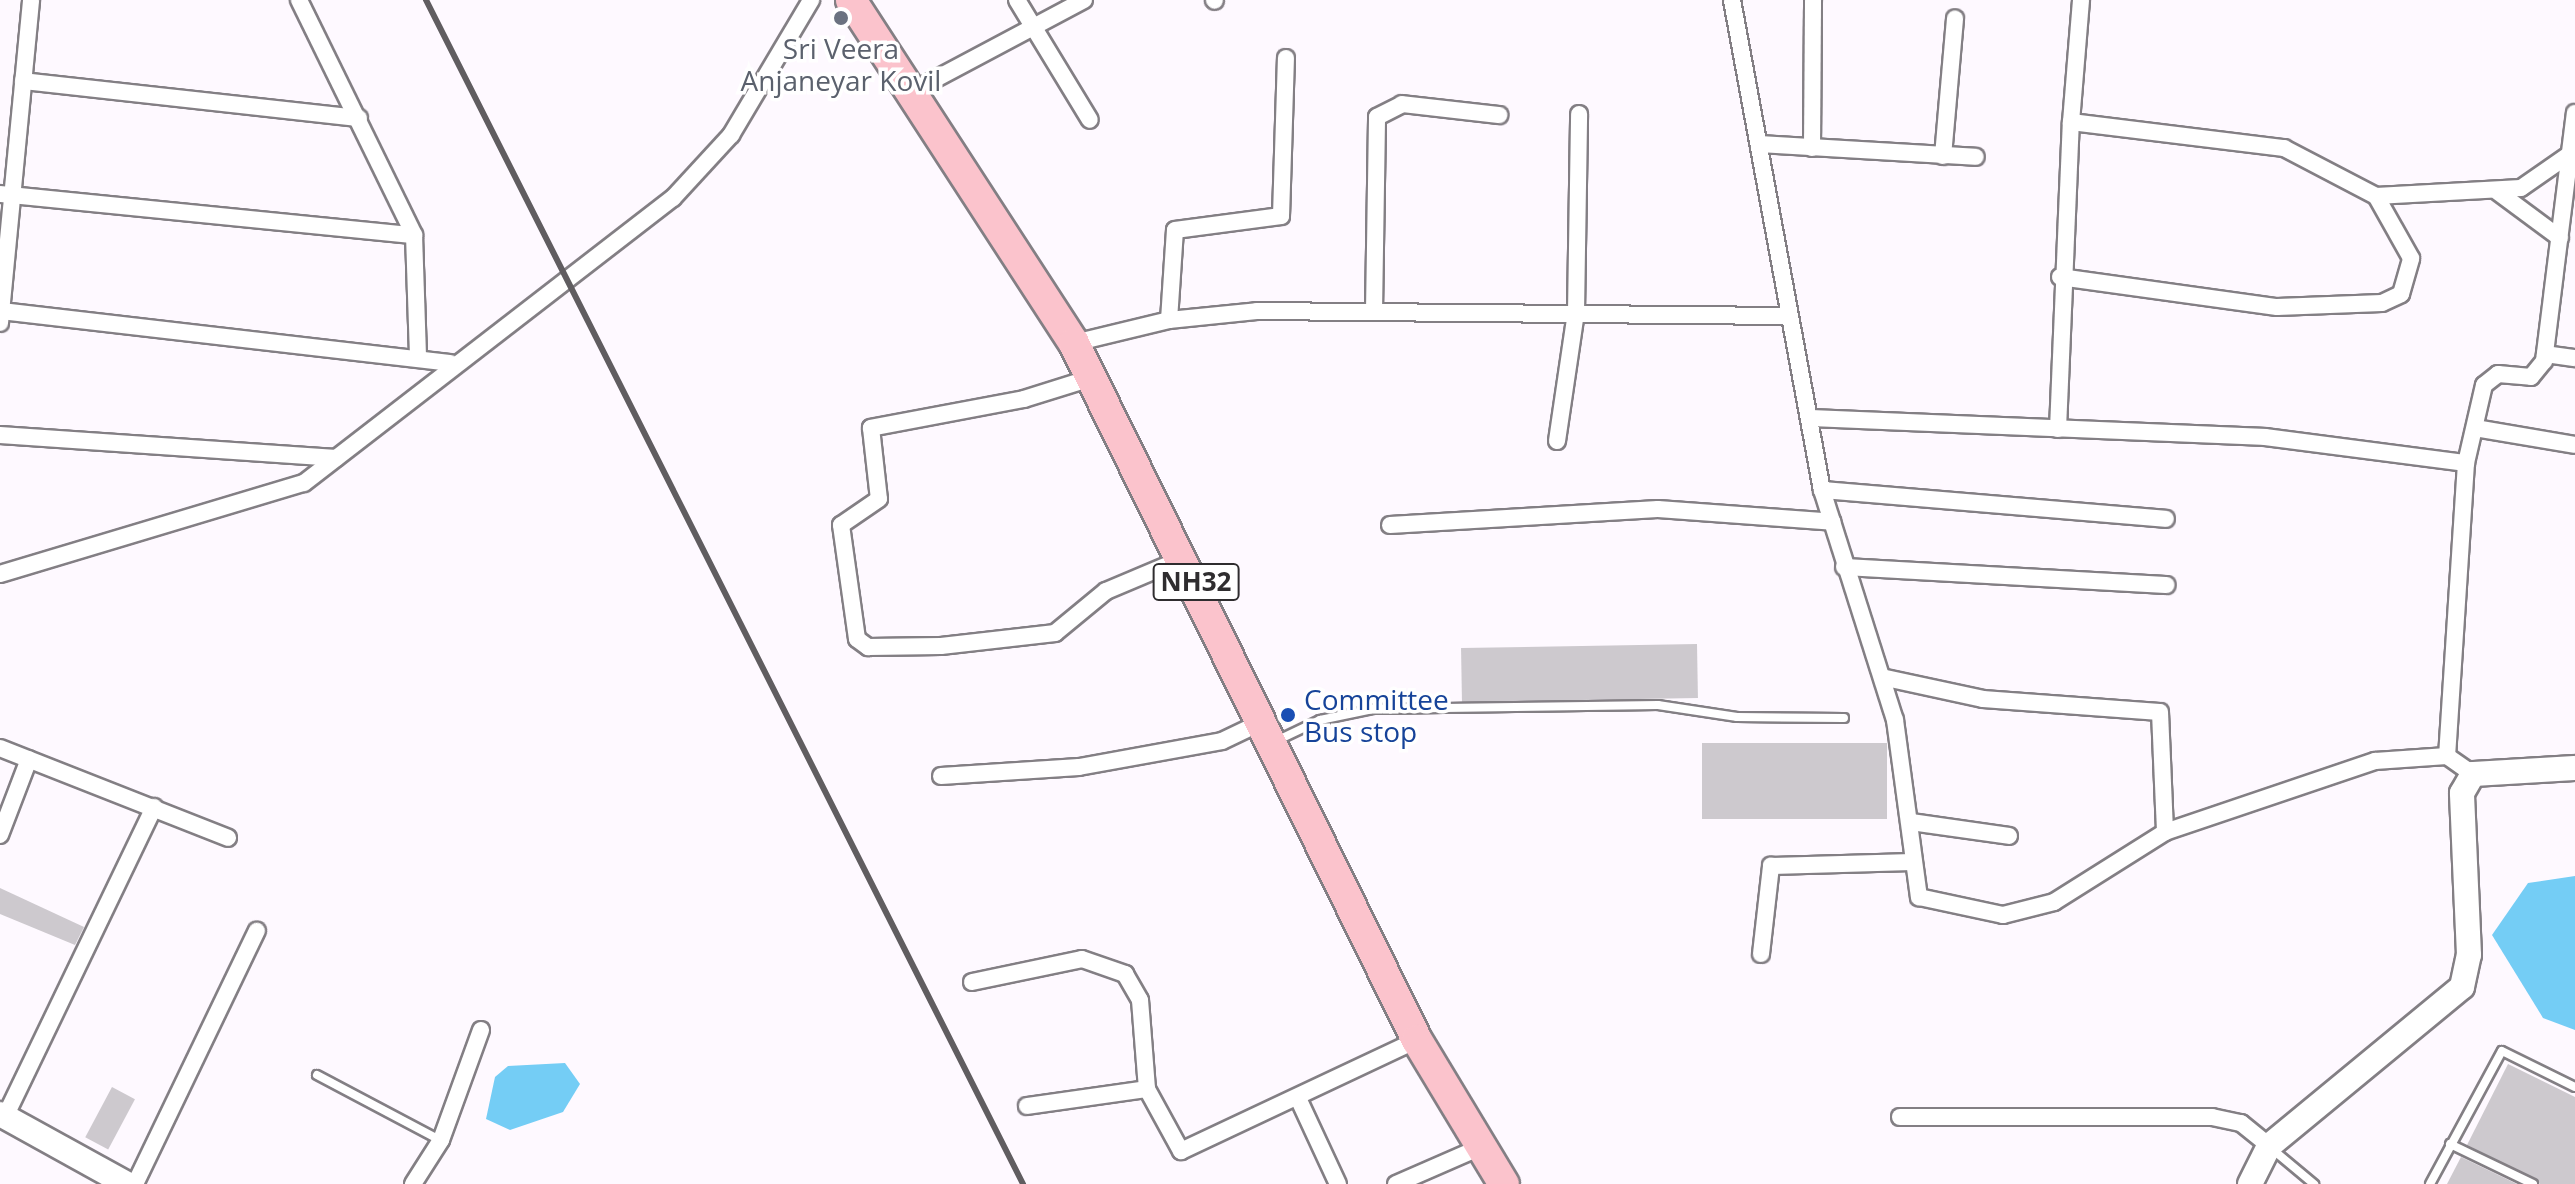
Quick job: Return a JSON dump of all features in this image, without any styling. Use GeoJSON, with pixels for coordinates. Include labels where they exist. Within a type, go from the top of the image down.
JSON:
{"type":"FeatureCollection","features":[{"type":"Feature","properties":{"kind":"highway","name":"NH32"},"geometry":{"type":"LineString","coordinates":[[851,0],[1074,343],[1270,731],[1417,1040],[1504,1184]]}},
{"type":"Feature","properties":{"kind":"street"},"geometry":{"type":"LineString","coordinates":[[31,0],[6,195],[1,317],[418,355],[450,363]]}},
{"type":"Feature","properties":{"kind":"street"},"geometry":{"type":"LineString","coordinates":[[299,0],[414,235],[418,355]]}},
{"type":"Feature","properties":{"kind":"street"},"geometry":{"type":"LineString","coordinates":[[0,574],[304,483],[450,363],[673,198],[731,135],[811,0]]}},
{"type":"Feature","properties":{"kind":"street"},"geometry":{"type":"LineString","coordinates":[[1017,0],[1090,120]]}},
{"type":"Feature","properties":{"kind":"street"},"geometry":{"type":"LineString","coordinates":[[911,92],[1084,0]]}},
{"type":"Feature","properties":{"kind":"street"},"geometry":{"type":"LineString","coordinates":[[1732,0],[1789,316],[1813,418],[1822,490],[1844,567],[1886,678],[1911,822],[1914,886],[1930,903],[2003,915],[2054,902],[2165,832],[2375,761],[2447,756],[2473,774],[2575,768]]}},
{"type":"Feature","properties":{"kind":"street"},"geometry":{"type":"LineString","coordinates":[[1812,148],[1813,0]]}},
{"type":"Feature","properties":{"kind":"street"},"geometry":{"type":"LineString","coordinates":[[2058,429],[2060,277],[2081,0]]}},
{"type":"Feature","properties":{"kind":"street"},"geometry":{"type":"LineString","coordinates":[[1943,156],[1955,19]]}},
{"type":"Feature","properties":{"kind":"street"},"geometry":{"type":"LineString","coordinates":[[1169,320],[1175,230],[1281,216],[1286,58]]}},
{"type":"Feature","properties":{"kind":"street"},"geometry":{"type":"LineString","coordinates":[[23,81],[359,118]]}},
{"type":"Feature","properties":{"kind":"street"},"geometry":{"type":"LineString","coordinates":[[1374,311],[1377,117],[1402,104],[1499,115]]}},
{"type":"Feature","properties":{"kind":"street"},"geometry":{"type":"LineString","coordinates":[[2447,756],[2466,463],[2490,378],[2531,377],[2545,354],[2575,113]]}},
{"type":"Feature","properties":{"kind":"street"},"geometry":{"type":"LineString","coordinates":[[1557,441],[1576,312],[1579,114]]}},
{"type":"Feature","properties":{"kind":"street"},"geometry":{"type":"LineString","coordinates":[[2071,122],[2284,148],[2376,196],[2498,192],[2521,188],[2570,154]]}},
{"type":"Feature","properties":{"kind":"street"},"geometry":{"type":"LineString","coordinates":[[1759,144],[1976,157]]}},
{"type":"Feature","properties":{"kind":"street"},"geometry":{"type":"LineString","coordinates":[[2498,192],[2560,238]]}},
{"type":"Feature","properties":{"kind":"street"},"geometry":{"type":"LineString","coordinates":[[6,195],[414,235]]}},
{"type":"Feature","properties":{"kind":"street"},"geometry":{"type":"LineString","coordinates":[[2060,277],[2277,307],[2382,303],[2401,294],[2411,258],[2376,196]]}},
{"type":"Feature","properties":{"kind":"street"},"geometry":{"type":"LineString","coordinates":[[1074,343],[1169,320],[1374,311],[1789,316]]}},
{"type":"Feature","properties":{"kind":"street"},"geometry":{"type":"LineString","coordinates":[[2545,354],[2575,358]]}},
{"type":"Feature","properties":{"kind":"street"},"geometry":{"type":"LineString","coordinates":[[1091,378],[1024,399],[871,428],[879,499],[841,525],[857,639],[868,647],[941,646],[1055,633],[1106,591],[1184,558]]}},
{"type":"Feature","properties":{"kind":"street"},"geometry":{"type":"LineString","coordinates":[[1813,418],[2265,437],[2466,463]]}},
{"type":"Feature","properties":{"kind":"street"},"geometry":{"type":"LineString","coordinates":[[2475,428],[2575,445]]}},
{"type":"Feature","properties":{"kind":"street"},"geometry":{"type":"LineString","coordinates":[[0,435],[336,458]]}},
{"type":"Feature","properties":{"kind":"street"},"geometry":{"type":"LineString","coordinates":[[1822,490],[2166,519]]}},
{"type":"Feature","properties":{"kind":"street"},"geometry":{"type":"LineString","coordinates":[[1390,525],[1658,509],[1833,522]]}},
{"type":"Feature","properties":{"kind":"street"},"geometry":{"type":"LineString","coordinates":[[1844,567],[2166,585]]}},
{"type":"Feature","properties":{"kind":"street"},"geometry":{"type":"LineString","coordinates":[[1886,678],[1983,699],[2160,712],[2165,832]]}},
{"type":"Feature","properties":{"kind":"street"},"geometry":{"type":"LineString","coordinates":[[941,776],[1079,767],[1270,731]]}},
{"type":"Feature","properties":{"kind":"street"},"geometry":{"type":"LineString","coordinates":[[0,748],[228,838]]}},
{"type":"Feature","properties":{"kind":"street"},"geometry":{"type":"LineString","coordinates":[[0,835],[29,759]]}},
{"type":"Feature","properties":{"kind":"street"},"geometry":{"type":"LineString","coordinates":[[2250,1184],[2269,1146],[2462,987],[2469,955],[2462,793],[2473,774]]}},
{"type":"Feature","properties":{"kind":"street"},"geometry":{"type":"LineString","coordinates":[[127,1184],[3,1116],[154,807]]}},
{"type":"Feature","properties":{"kind":"street"},"geometry":{"type":"LineString","coordinates":[[1911,822],[2009,836]]}},
{"type":"Feature","properties":{"kind":"street"},"geometry":{"type":"LineString","coordinates":[[1761,954],[1771,866],[1913,862]]}},
{"type":"Feature","properties":{"kind":"street"},"geometry":{"type":"LineString","coordinates":[[135,1184],[257,931]]}},
{"type":"Feature","properties":{"kind":"street"},"geometry":{"type":"LineString","coordinates":[[972,982],[1082,959],[1125,974],[1140,1000],[1147,1089],[1173,1142],[1191,1152],[1417,1040]]}},
{"type":"Feature","properties":{"kind":"street"},"geometry":{"type":"LineString","coordinates":[[413,1184],[441,1140],[481,1030]]}},
{"type":"Feature","properties":{"kind":"street"},"geometry":{"type":"LineString","coordinates":[[1027,1106],[1147,1089]]}},
{"type":"Feature","properties":{"kind":"street"},"geometry":{"type":"LineString","coordinates":[[1298,1098],[1338,1184]]}},
{"type":"Feature","properties":{"kind":"street"},"geometry":{"type":"LineString","coordinates":[[1900,1117],[2212,1117],[2241,1123],[2269,1146]]}},
{"type":"Feature","properties":{"kind":"street"},"geometry":{"type":"LineString","coordinates":[[1396,1184],[1483,1146]]}},
{"type":"Feature","properties":{"kind":"lane"},"geometry":{"type":"LineString","coordinates":[[1270,731],[1373,709],[1658,705],[1737,717],[1844,718]]}},
{"type":"Feature","properties":{"kind":"lane"},"geometry":{"type":"LineString","coordinates":[[2430,1184],[2502,1051],[2575,1087]]}},
{"type":"Feature","properties":{"kind":"lane"},"geometry":{"type":"LineString","coordinates":[[317,1075],[441,1140]]}},
{"type":"Feature","properties":{"kind":"lane"},"geometry":{"type":"LineString","coordinates":[[2450,1144],[2533,1184]]}},
{"type":"Feature","properties":{"kind":"lane"},"geometry":{"type":"LineString","coordinates":[[2269,1146],[2314,1184]]}},
{"type":"Feature","properties":{"kind":"water"},"geometry":{"type":"Polygon","coordinates":[[[2575,876],[2575,1030],[2543,1018],[2492,935],[2528,883],[2575,876]]]}},
{"type":"Feature","properties":{"kind":"water"},"geometry":{"type":"Polygon","coordinates":[[[565,1063],[580,1084],[563,1112],[510,1130],[486,1119],[495,1077],[508,1066],[565,1063]]]}},
{"type":"Feature","properties":{"kind":"building"},"geometry":{"type":"Polygon","coordinates":[[[1697,644],[1698,698],[1462,702],[1461,648],[1697,644]]]}},
{"type":"Feature","properties":{"kind":"building"},"geometry":{"type":"Polygon","coordinates":[[[1702,743],[1887,743],[1887,819],[1702,819],[1702,743]]]}},
{"type":"Feature","properties":{"kind":"building"},"geometry":{"type":"Polygon","coordinates":[[[0,888],[84,927],[75,945],[0,914],[0,888]]]}},
{"type":"Feature","properties":{"kind":"building"},"geometry":{"type":"Polygon","coordinates":[[[2508,1064],[2575,1097],[2575,1184],[2540,1184],[2467,1145],[2508,1064]]]}},
{"type":"Feature","properties":{"kind":"building"},"geometry":{"type":"Polygon","coordinates":[[[112,1087],[135,1099],[108,1150],[85,1137],[112,1087]]]}},
{"type":"Feature","properties":{"kind":"building"},"geometry":{"type":"Polygon","coordinates":[[[2461,1157],[2517,1184],[2447,1184],[2461,1157]]]}},
{"type":"Feature","properties":{"kind":"railway"},"geometry":{"type":"LineString","coordinates":[[426,0],[1023,1184]]}},
{"type":"Feature","properties":{"kind":"place","name":"Sri Veera Anjaneyar Kovil"},"geometry":{"type":"Point","coordinates":[841,18]}},
{"type":"Feature","properties":{"kind":"place","name":"Committee Bus stop"},"geometry":{"type":"Point","coordinates":[1288,715]}}]}
